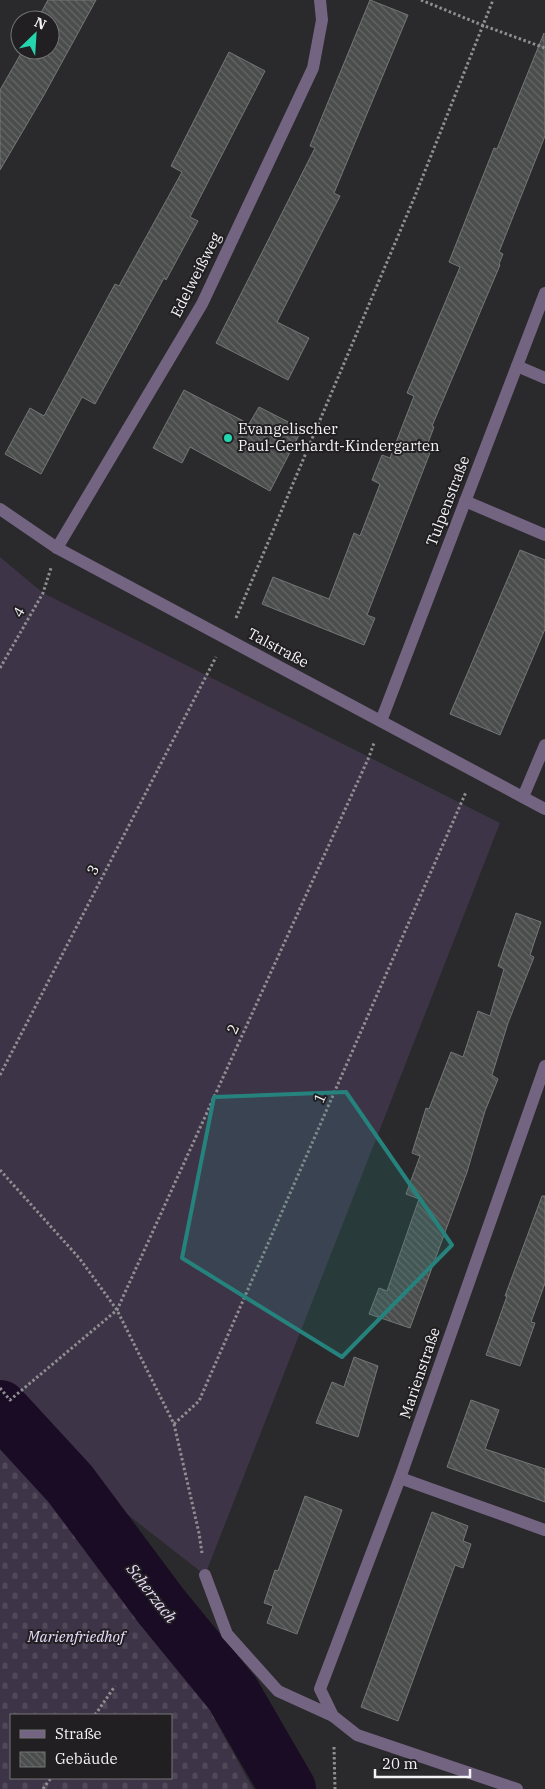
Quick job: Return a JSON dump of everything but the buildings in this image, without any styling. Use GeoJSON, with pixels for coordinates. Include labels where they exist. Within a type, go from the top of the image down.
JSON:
{"type":"FeatureCollection","features":[{"type":"Feature","properties":{"kind":"street","name":"Edelweißweg"},"geometry":{"type":"LineString","coordinates":[[57,548],[202,304],[313,68],[322,20],[320,0]]}},
{"type":"Feature","properties":{"kind":"street","name":"Tulpenstraße"},"geometry":{"type":"LineString","coordinates":[[380,721],[545,292]]}},
{"type":"Feature","properties":{"kind":"street"},"geometry":{"type":"LineString","coordinates":[[517,366],[545,378]]}},
{"type":"Feature","properties":{"kind":"street"},"geometry":{"type":"LineString","coordinates":[[465,501],[545,535]]}},
{"type":"Feature","properties":{"kind":"street","name":"Talstraße"},"geometry":{"type":"LineString","coordinates":[[0,509],[57,548],[545,809]]}},
{"type":"Feature","properties":{"kind":"street"},"geometry":{"type":"LineString","coordinates":[[523,798],[545,745]]}},
{"type":"Feature","properties":{"kind":"street","name":"Marienstraße"},"geometry":{"type":"LineString","coordinates":[[333,1716],[320,1689],[400,1478],[545,1066]]}},
{"type":"Feature","properties":{"kind":"street"},"geometry":{"type":"LineString","coordinates":[[400,1478],[545,1530]]}},
{"type":"Feature","properties":{"kind":"street"},"geometry":{"type":"LineString","coordinates":[[205,1575],[227,1634],[278,1691],[333,1716],[357,1734],[517,1789]]}},
{"type":"Feature","properties":{"kind":"path"},"geometry":{"type":"LineString","coordinates":[[421,0],[545,48]]}},
{"type":"Feature","properties":{"kind":"path"},"geometry":{"type":"LineString","coordinates":[[226,640],[243,604],[415,196],[493,0]]}},
{"type":"Feature","properties":{"kind":"path","name":"4"},"geometry":{"type":"LineString","coordinates":[[0,668],[43,593]]}},
{"type":"Feature","properties":{"kind":"path","name":"3"},"geometry":{"type":"LineString","coordinates":[[0,1075],[207,675]]}},
{"type":"Feature","properties":{"kind":"path","name":"2"},"geometry":{"type":"LineString","coordinates":[[117,1310],[370,757]]}},
{"type":"Feature","properties":{"kind":"path","name":"1"},"geometry":{"type":"LineString","coordinates":[[174,1424],[199,1401],[475,772]]}},
{"type":"Feature","properties":{"kind":"path"},"geometry":{"type":"LineString","coordinates":[[0,1170],[80,1259],[117,1310],[174,1424],[199,1533],[205,1575]]}},
{"type":"Feature","properties":{"kind":"path"},"geometry":{"type":"LineString","coordinates":[[0,1388],[10,1400],[117,1310]]}},
{"type":"Feature","properties":{"kind":"path"},"geometry":{"type":"LineString","coordinates":[[96,1714],[116,1686]]}},
{"type":"Feature","properties":{"kind":"path"},"geometry":{"type":"LineString","coordinates":[[333,1716],[336,1789]]}},
{"type":"Feature","properties":{"kind":"highlighted area"},"geometry":{"type":"Polygon","coordinates":[[[346,1092],[452,1245],[342,1357],[182,1258],[214,1097],[346,1092]]]}},
{"type":"Feature","properties":{"kind":"green space"},"geometry":{"type":"Polygon","coordinates":[[[0,557],[43,593],[500,823],[205,1575],[64,1465],[0,1388],[0,557]]]}},
{"type":"Feature","properties":{"kind":"green space","name":"Marienfriedhof"},"geometry":{"type":"Polygon","coordinates":[[[0,1427],[157,1614],[253,1789],[0,1789],[0,1427]]]}},
{"type":"Feature","properties":{"kind":"waterway","name":"Scherzach"},"geometry":{"type":"LineString","coordinates":[[0,1408],[70,1484],[161,1606],[233,1694],[288,1789]]}},
{"type":"Feature","properties":{"kind":"place","name":"Evangelischer Paul-Gerhardt-Kindergarten"},"geometry":{"type":"Point","coordinates":[228,438]}}]}
